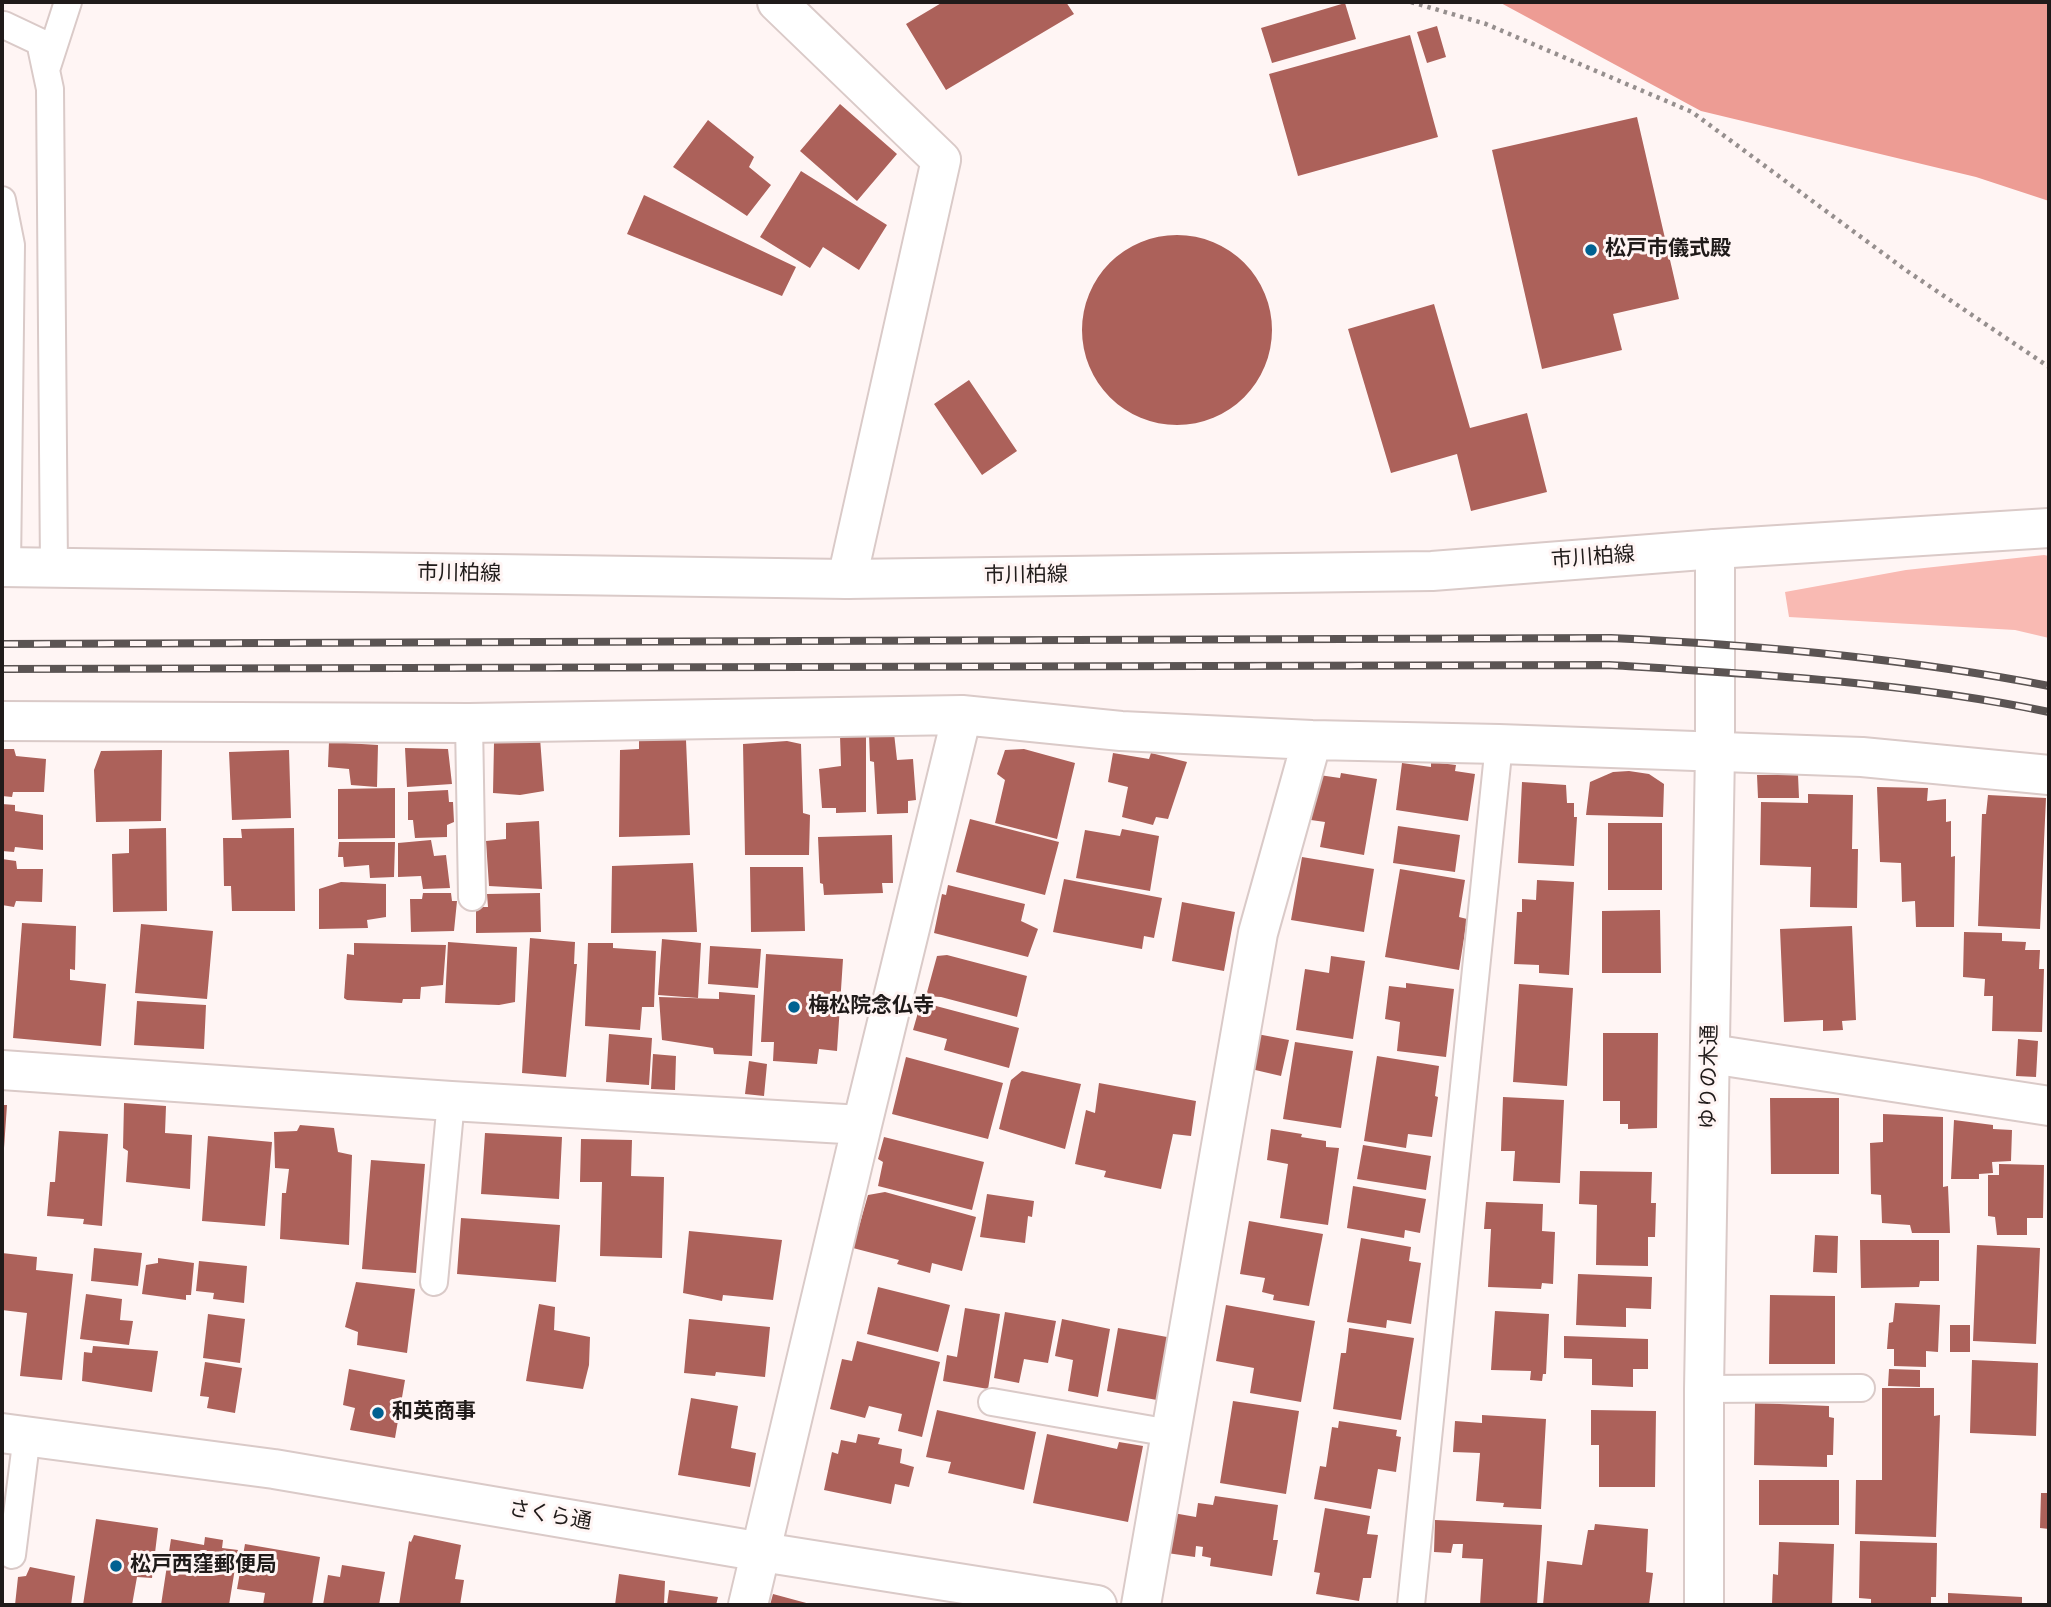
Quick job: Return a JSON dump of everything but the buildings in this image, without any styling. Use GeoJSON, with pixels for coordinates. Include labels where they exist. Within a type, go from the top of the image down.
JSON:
{"type":"FeatureCollection","features":[{"type":"Feature","properties":{"kind":"street"},"geometry":{"type":"LineString","coordinates":[[778,2],[941,160],[847,579]]}},
{"type":"Feature","properties":{"kind":"street","name":"市川柏線"},"geometry":{"type":"LineString","coordinates":[[5,567],[847,579],[1432,570],[2049,528]]}},
{"type":"Feature","properties":{"kind":"street","name":"ゆりの木通"},"geometry":{"type":"LineString","coordinates":[[1704,1605],[1704,1389],[1715,752],[1715,549]]}},
{"type":"Feature","properties":{"kind":"street"},"geometry":{"type":"LineString","coordinates":[[2,721],[469,723],[962,715],[1121,731],[1312,740],[1862,757],[2049,775]]}},
{"type":"Feature","properties":{"kind":"street"},"geometry":{"type":"LineString","coordinates":[[748,1605],[962,715]]}},
{"type":"Feature","properties":{"kind":"street"},"geometry":{"type":"LineString","coordinates":[[1141,1605],[1258,933],[1312,740]]}},
{"type":"Feature","properties":{"kind":"street"},"geometry":{"type":"LineString","coordinates":[[1711,1054],[2049,1106]]}},
{"type":"Feature","properties":{"kind":"street"},"geometry":{"type":"LineString","coordinates":[[2,1070],[451,1101],[862,1125]]}},
{"type":"Feature","properties":{"kind":"street","name":"さくら通"},"geometry":{"type":"LineString","coordinates":[[14,1434],[274,1469],[762,1552],[1097,1605]]}},
{"type":"Feature","properties":{"kind":"lane"},"geometry":{"type":"LineString","coordinates":[[46,72],[68,2]]}},
{"type":"Feature","properties":{"kind":"lane"},"geometry":{"type":"LineString","coordinates":[[2,26],[40,42],[50,89],[54,568]]}},
{"type":"Feature","properties":{"kind":"lane"},"geometry":{"type":"LineString","coordinates":[[2,200],[11,246],[5,567]]}},
{"type":"Feature","properties":{"kind":"lane"},"geometry":{"type":"LineString","coordinates":[[469,723],[472,897]]}},
{"type":"Feature","properties":{"kind":"lane"},"geometry":{"type":"LineString","coordinates":[[1411,1605],[1499,744]]}},
{"type":"Feature","properties":{"kind":"lane"},"geometry":{"type":"LineString","coordinates":[[434,1282],[451,1101]]}},
{"type":"Feature","properties":{"kind":"lane"},"geometry":{"type":"LineString","coordinates":[[1704,1389],[1861,1388]]}},
{"type":"Feature","properties":{"kind":"lane"},"geometry":{"type":"LineString","coordinates":[[992,1402],[1170,1433]]}},
{"type":"Feature","properties":{"kind":"lane"},"geometry":{"type":"LineString","coordinates":[[12,1555],[14,1434]]}},
{"type":"Feature","properties":{"kind":"path"},"geometry":{"type":"LineString","coordinates":[[1411,2],[1486,24],[1692,112],[1907,271],[2049,366]]}},
{"type":"Feature","properties":{"kind":"shaded area"},"geometry":{"type":"Polygon","coordinates":[[[1499,2],[2049,2],[2049,201],[1976,177],[1701,111],[1499,2]]]}},
{"type":"Feature","properties":{"kind":"shaded area"},"geometry":{"type":"Polygon","coordinates":[[[2049,556],[2049,638],[2015,630],[1789,617],[1785,592],[1906,570],[2049,556]]]}},
{"type":"Feature","properties":{"kind":"railway"},"geometry":{"type":"LineString","coordinates":[[2,644],[1611,638],[1886,660],[2049,686]]}},
{"type":"Feature","properties":{"kind":"railway"},"geometry":{"type":"LineString","coordinates":[[2,669],[1609,665],[1885,686],[2049,712]]}},
{"type":"Feature","properties":{"kind":"place","name":"松戸市儀式殿"},"geometry":{"type":"Point","coordinates":[1591,250]}},
{"type":"Feature","properties":{"kind":"place","name":"梅松院念仏寺"},"geometry":{"type":"Point","coordinates":[794,1007]}},
{"type":"Feature","properties":{"kind":"place","name":"和英商事"},"geometry":{"type":"Point","coordinates":[378,1413]}},
{"type":"Feature","properties":{"kind":"place","name":"松戸西窪郵便局"},"geometry":{"type":"Point","coordinates":[116,1566]}}]}
